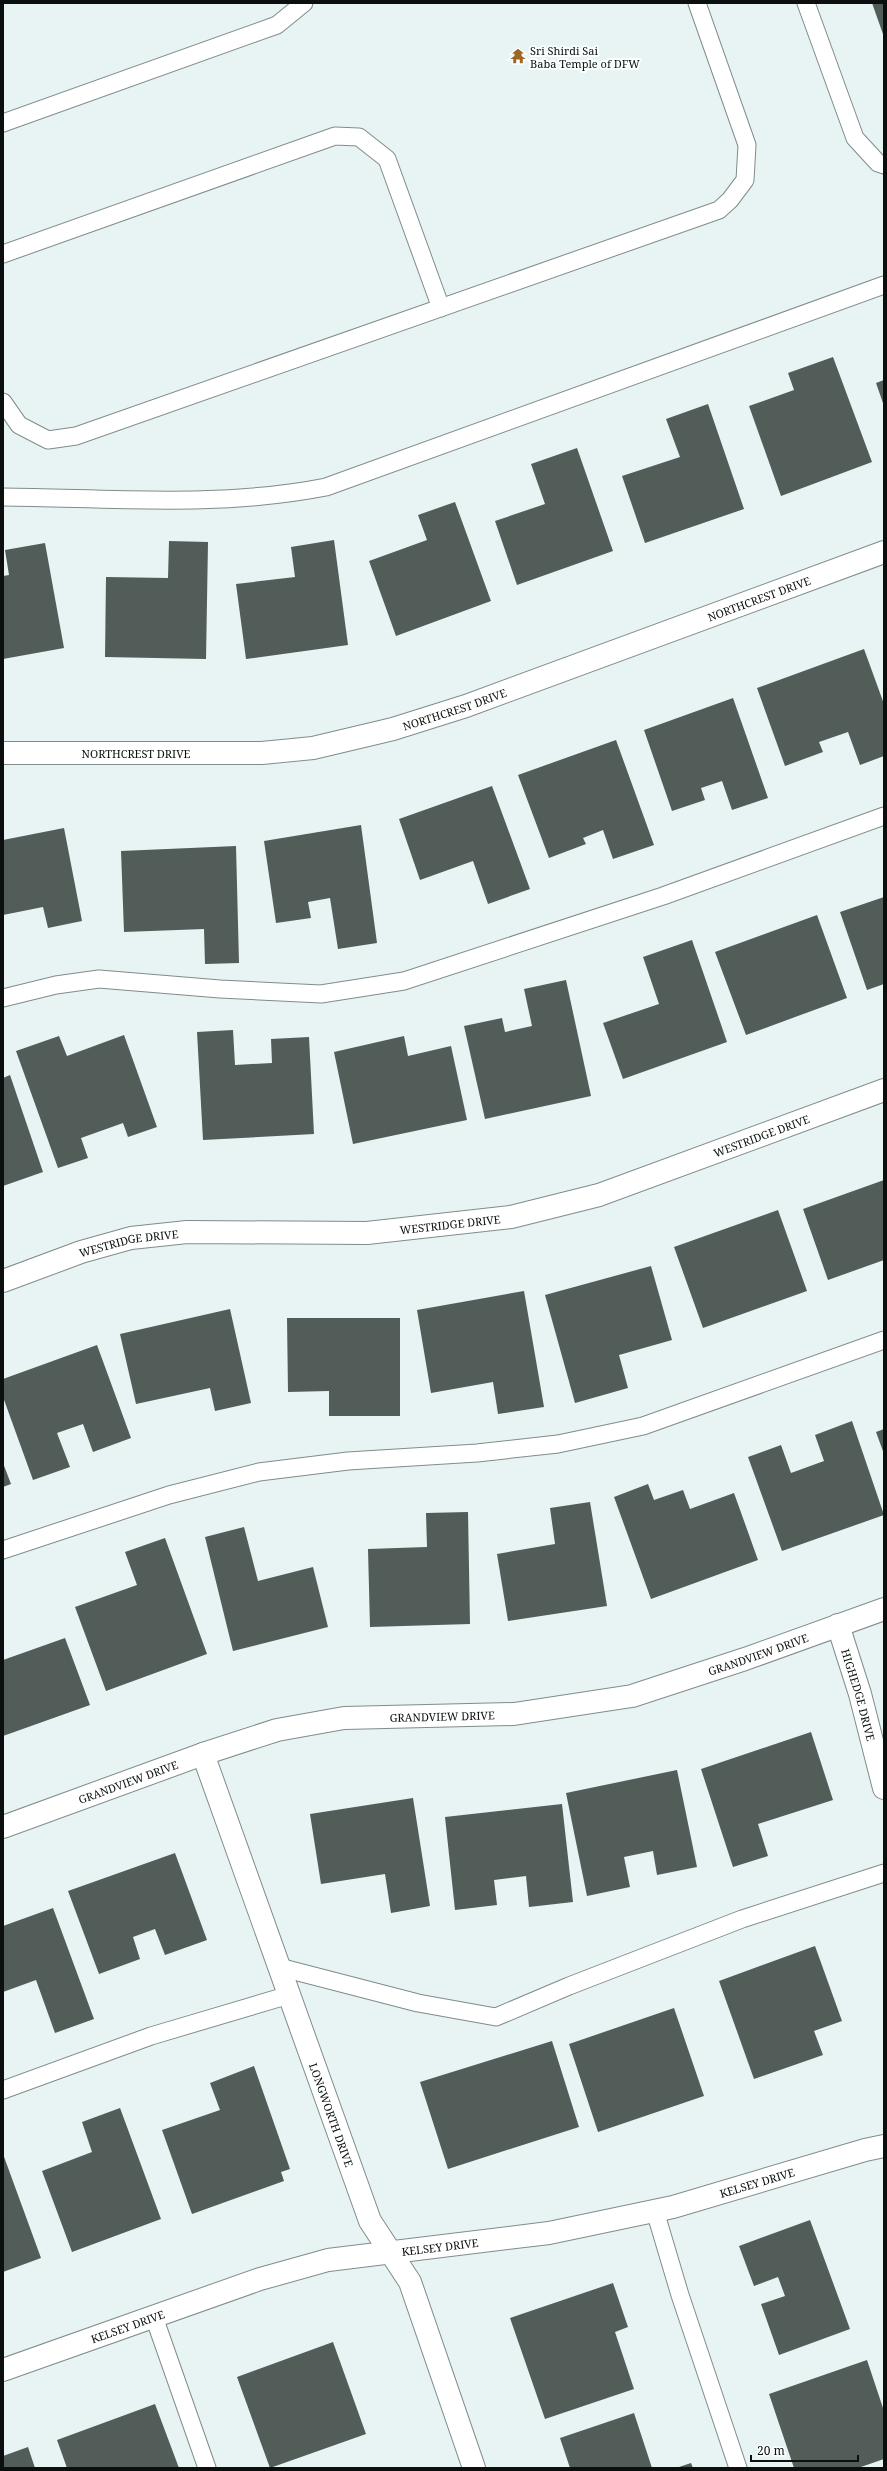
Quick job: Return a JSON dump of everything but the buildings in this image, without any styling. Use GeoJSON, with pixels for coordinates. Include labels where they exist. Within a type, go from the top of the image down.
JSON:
{"type":"FeatureCollection","features":[{"type":"Feature","properties":{"kind":"street","name":"NORTHCREST DRIVE"},"geometry":{"type":"LineString","coordinates":[[3,753],[262,754],[313,748],[393,729],[466,706],[884,552]]}},
{"type":"Feature","properties":{"kind":"street","name":"WESTRIDGE DRIVE"},"geometry":{"type":"LineString","coordinates":[[3,1281],[81,1252],[131,1238],[187,1232],[366,1233],[511,1217],[599,1195],[884,1090]]}},
{"type":"Feature","properties":{"kind":"street","name":"GRANDVIEW DRIVE"},"geometry":{"type":"LineString","coordinates":[[3,1827],[203,1754],[277,1730],[344,1718],[514,1714],[632,1696],[745,1659],[884,1609]]}},
{"type":"Feature","properties":{"kind":"street","name":"HIGHEDGE DRIVE"},"geometry":{"type":"LineString","coordinates":[[838,1625],[860,1694],[884,1788]]}},
{"type":"Feature","properties":{"kind":"street","name":"LONGWORTH DRIVE"},"geometry":{"type":"LineString","coordinates":[[203,1754],[370,2221],[392,2252],[410,2282],[474,2468]]}},
{"type":"Feature","properties":{"kind":"street","name":"KELSEY DRIVE"},"geometry":{"type":"LineString","coordinates":[[3,2370],[260,2279],[320,2262],[549,2233],[655,2211],[884,2146]]}},
{"type":"Feature","properties":{"kind":"lane"},"geometry":{"type":"LineString","coordinates":[[3,123],[277,25],[304,3]]}},
{"type":"Feature","properties":{"kind":"lane"},"geometry":{"type":"LineString","coordinates":[[3,402],[19,425],[48,440],[76,436],[719,210],[730,200],[745,180],[747,145],[697,3]]}},
{"type":"Feature","properties":{"kind":"lane"},"geometry":{"type":"LineString","coordinates":[[806,3],[855,138],[878,163],[884,166]]}},
{"type":"Feature","properties":{"kind":"lane"},"geometry":{"type":"LineString","coordinates":[[3,254],[335,136],[359,138],[387,159],[441,308]]}},
{"type":"Feature","properties":{"kind":"lane"},"geometry":{"type":"LineString","coordinates":[[3,497],[237,500],[292,494],[326,487],[884,285]]}},
{"type":"Feature","properties":{"kind":"lane"},"geometry":{"type":"LineString","coordinates":[[3,998],[56,985],[99,979],[220,989],[321,994],[404,981],[664,896],[884,816]]}},
{"type":"Feature","properties":{"kind":"lane"},"geometry":{"type":"LineString","coordinates":[[3,1550],[169,1495],[259,1472],[348,1461],[477,1453],[558,1444],[643,1426],[884,1340]]}},
{"type":"Feature","properties":{"kind":"lane"},"geometry":{"type":"LineString","coordinates":[[279,1967],[418,2003],[496,2018],[569,1986],[742,1919],[884,1873]]}},
{"type":"Feature","properties":{"kind":"lane"},"geometry":{"type":"LineString","coordinates":[[3,2090],[151,2036],[289,1995]]}},
{"type":"Feature","properties":{"kind":"lane"},"geometry":{"type":"LineString","coordinates":[[655,2211],[680,2295],[738,2468]]}},
{"type":"Feature","properties":{"kind":"lane"},"geometry":{"type":"LineString","coordinates":[[154,2317],[207,2468]]}},
{"type":"Feature","properties":{"kind":"place","name":"Sri Shirdi Sai Baba Temple of DFW"},"geometry":{"type":"Point","coordinates":[518,56]}}]}
